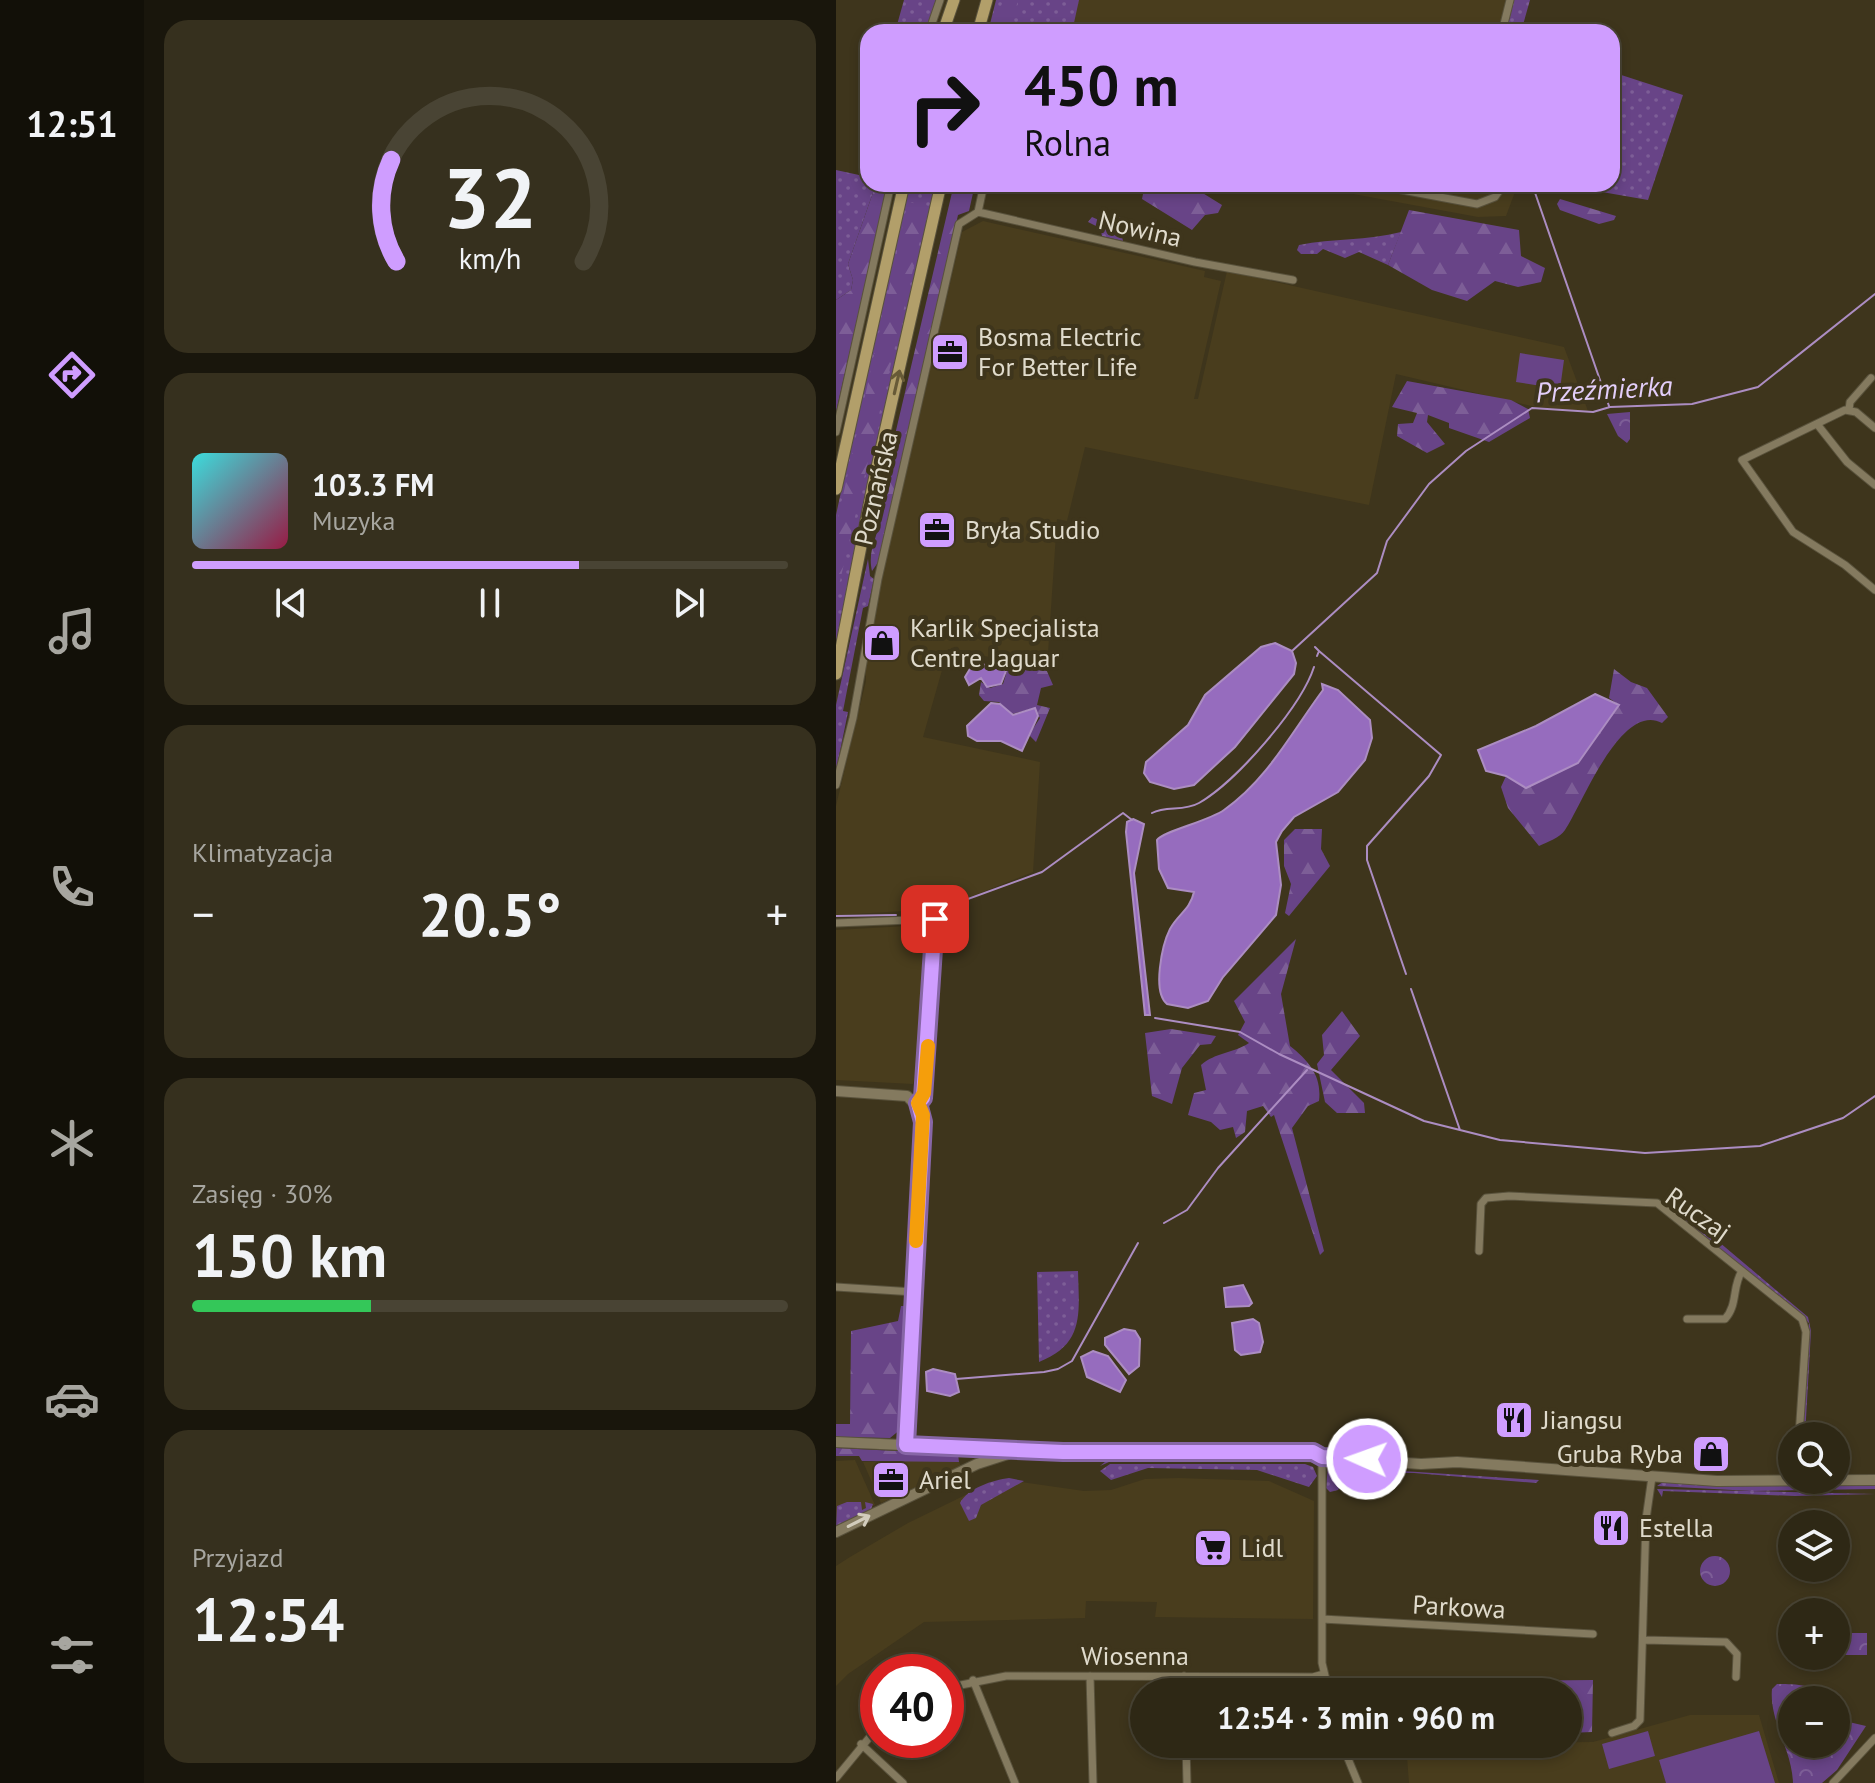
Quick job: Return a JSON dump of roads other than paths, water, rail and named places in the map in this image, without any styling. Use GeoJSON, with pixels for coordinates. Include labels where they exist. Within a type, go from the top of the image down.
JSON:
{"type":"FeatureCollection","features":[{"type":"Feature","properties":{"kind":"main road"},"geometry":{"type":"LineString","coordinates":[[946,24],[954,0]]}},
{"type":"Feature","properties":{"kind":"main road"},"geometry":{"type":"LineString","coordinates":[[980,24],[987,0]]}},
{"type":"Feature","properties":{"kind":"main road","name":"Poznańska"},"geometry":{"type":"LineString","coordinates":[[836,489],[902,192]]}},
{"type":"Feature","properties":{"kind":"main road","name":"Poznańska"},"geometry":{"type":"LineString","coordinates":[[836,674],[873,485],[939,192]]}},
{"type":"Feature","properties":{"kind":"street"},"geometry":{"type":"LineString","coordinates":[[932,24],[940,0]]}},
{"type":"Feature","properties":{"kind":"street"},"geometry":{"type":"LineString","coordinates":[[1504,24],[1510,0]]}},
{"type":"Feature","properties":{"kind":"street"},"geometry":{"type":"LineString","coordinates":[[836,432],[889,192]]}},
{"type":"Feature","properties":{"kind":"street"},"geometry":{"type":"LineString","coordinates":[[978,212],[982,192]]}},
{"type":"Feature","properties":{"kind":"street"},"geometry":{"type":"LineString","coordinates":[[1413,192],[1477,204],[1495,197],[1498,192]]}},
{"type":"Feature","properties":{"kind":"street","name":"Nowina"},"geometry":{"type":"LineString","coordinates":[[978,212],[1195,262],[1293,280]]}},
{"type":"Feature","properties":{"kind":"street","name":"Poznańska"},"geometry":{"type":"LineString","coordinates":[[836,785],[853,718],[878,579],[959,224],[978,212]]}},
{"type":"Feature","properties":{"kind":"street"},"geometry":{"type":"LineString","coordinates":[[1849,410],[1850,402],[1871,378]]}},
{"type":"Feature","properties":{"kind":"street"},"geometry":{"type":"LineString","coordinates":[[1849,410],[1742,460],[1793,532],[1845,565],[1875,590]]}},
{"type":"Feature","properties":{"kind":"street"},"geometry":{"type":"LineString","coordinates":[[1849,410],[1875,428]]}},
{"type":"Feature","properties":{"kind":"street"},"geometry":{"type":"LineString","coordinates":[[1817,424],[1851,466],[1875,485]]}},
{"type":"Feature","properties":{"kind":"street"},"geometry":{"type":"LineString","coordinates":[[836,923],[935,919],[926,1071],[923,1098],[918,1103]]}},
{"type":"Feature","properties":{"kind":"street"},"geometry":{"type":"LineString","coordinates":[[836,1091],[907,1096],[918,1103],[923,1115],[906,1445]]}},
{"type":"Feature","properties":{"kind":"street","name":"Ruczaj"},"geometry":{"type":"LineString","coordinates":[[1479,1251],[1481,1204],[1486,1198],[1521,1196],[1657,1203],[1802,1319],[1806,1332],[1800,1422]]}},
{"type":"Feature","properties":{"kind":"street"},"geometry":{"type":"LineString","coordinates":[[1687,1319],[1725,1319],[1732,1311],[1736,1280],[1742,1271]]}},
{"type":"Feature","properties":{"kind":"street"},"geometry":{"type":"LineString","coordinates":[[836,1287],[914,1292]]}},
{"type":"Feature","properties":{"kind":"street"},"geometry":{"type":"LineString","coordinates":[[836,1442],[1029,1451],[1313,1452],[1322,1457],[1389,1460],[1417,1457],[1652,1477],[1778,1480]]}},
{"type":"Feature","properties":{"kind":"street"},"geometry":{"type":"LineString","coordinates":[[836,1532],[977,1464],[1029,1451]]}},
{"type":"Feature","properties":{"kind":"street"},"geometry":{"type":"LineString","coordinates":[[1322,1457],[1325,1678]]}},
{"type":"Feature","properties":{"kind":"street"},"geometry":{"type":"LineString","coordinates":[[1612,1733],[1634,1726],[1640,1720],[1646,1519],[1652,1477]]}},
{"type":"Feature","properties":{"kind":"street"},"geometry":{"type":"LineString","coordinates":[[1850,1480],[1875,1480]]}},
{"type":"Feature","properties":{"kind":"street","name":"Parkowa"},"geometry":{"type":"LineString","coordinates":[[1322,1619],[1593,1634]]}},
{"type":"Feature","properties":{"kind":"street"},"geometry":{"type":"LineString","coordinates":[[1644,1640],[1726,1642],[1737,1654],[1736,1677]]}},
{"type":"Feature","properties":{"kind":"street","name":"Wiosenna"},"geometry":{"type":"LineString","coordinates":[[964,1683],[1090,1676],[1313,1677],[1324,1674]]}},
{"type":"Feature","properties":{"kind":"street"},"geometry":{"type":"LineString","coordinates":[[1090,1676],[1093,1783]]}},
{"type":"Feature","properties":{"kind":"street"},"geometry":{"type":"LineString","coordinates":[[973,1680],[1015,1783]]}},
{"type":"Feature","properties":{"kind":"street"},"geometry":{"type":"LineString","coordinates":[[1833,1783],[1875,1738]]}},
{"type":"Feature","properties":{"kind":"street"},"geometry":{"type":"LineString","coordinates":[[836,1778],[860,1745]]}},
{"type":"Feature","properties":{"kind":"street"},"geometry":{"type":"LineString","coordinates":[[876,1758],[903,1783]]}},
{"type":"Feature","properties":{"kind":"street"},"geometry":{"type":"LineString","coordinates":[[1186,1758],[1187,1783]]}},
{"type":"Feature","properties":{"kind":"street"},"geometry":{"type":"LineString","coordinates":[[1348,1758],[1358,1783]]}},
{"type":"Feature","properties":{"kind":"waterway"},"geometry":{"type":"LineString","coordinates":[[1535,192],[1609,406]]}},
{"type":"Feature","properties":{"kind":"waterway","name":"Przeźmierka"},"geometry":{"type":"LineString","coordinates":[[1292,651],[1377,573],[1387,541],[1429,484],[1466,451],[1532,408],[1593,412],[1610,407],[1692,404],[1758,387],[1875,294]]}},
{"type":"Feature","properties":{"kind":"waterway","name":"Przeźmierka"},"geometry":{"type":"LineString","coordinates":[[1315,647],[1319,651],[1317,656]]}},
{"type":"Feature","properties":{"kind":"waterway"},"geometry":{"type":"LineString","coordinates":[[1319,651],[1441,755],[1429,776],[1367,846],[1367,860],[1406,974]]}},
{"type":"Feature","properties":{"kind":"waterway","name":"Przeźmierka"},"geometry":{"type":"LineString","coordinates":[[1152,813],[1193,806],[1231,779],[1282,722],[1314,667]]}},
{"type":"Feature","properties":{"kind":"waterway","name":"Przeźmierka"},"geometry":{"type":"LineString","coordinates":[[935,911],[1042,872],[1123,813],[1132,820]]}},
{"type":"Feature","properties":{"kind":"waterway","name":"Przeźmierka"},"geometry":{"type":"LineString","coordinates":[[905,914],[921,912]]}},
{"type":"Feature","properties":{"kind":"waterway","name":"Przeźmierka"},"geometry":{"type":"LineString","coordinates":[[836,916],[896,915]]}},
{"type":"Feature","properties":{"kind":"waterway"},"geometry":{"type":"LineString","coordinates":[[1411,989],[1460,1130]]}},
{"type":"Feature","properties":{"kind":"waterway"},"geometry":{"type":"LineString","coordinates":[[1155,1018],[1240,1032],[1279,1054],[1424,1121],[1500,1140],[1645,1153],[1760,1146],[1843,1118],[1875,1096]]}},
{"type":"Feature","properties":{"kind":"waterway"},"geometry":{"type":"LineString","coordinates":[[1164,1223],[1187,1210],[1218,1168],[1307,1070]]}},
{"type":"Feature","properties":{"kind":"waterway"},"geometry":{"type":"LineString","coordinates":[[956,1379],[1044,1372],[1072,1361],[1138,1243]]}},
{"type":"Feature","properties":{"kind":"place","name":"Bosma Electric For Better Life"},"geometry":{"type":"Point","coordinates":[950,352]}},
{"type":"Feature","properties":{"kind":"place","name":"Bryła Studio"},"geometry":{"type":"Point","coordinates":[937,530]}},
{"type":"Feature","properties":{"kind":"place","name":"Karlik Specjalista Centre Jaguar"},"geometry":{"type":"Point","coordinates":[882,643]}},
{"type":"Feature","properties":{"kind":"place","name":"Jiangsu"},"geometry":{"type":"Point","coordinates":[1514,1420]}},
{"type":"Feature","properties":{"kind":"place","name":"Gruba Ryba"},"geometry":{"type":"Point","coordinates":[1711,1454]}},
{"type":"Feature","properties":{"kind":"place","name":"Ariel"},"geometry":{"type":"Point","coordinates":[891,1480]}},
{"type":"Feature","properties":{"kind":"place","name":"Estella"},"geometry":{"type":"Point","coordinates":[1611,1528]}},
{"type":"Feature","properties":{"kind":"place","name":"Lidl"},"geometry":{"type":"Point","coordinates":[1213,1548]}}]}
